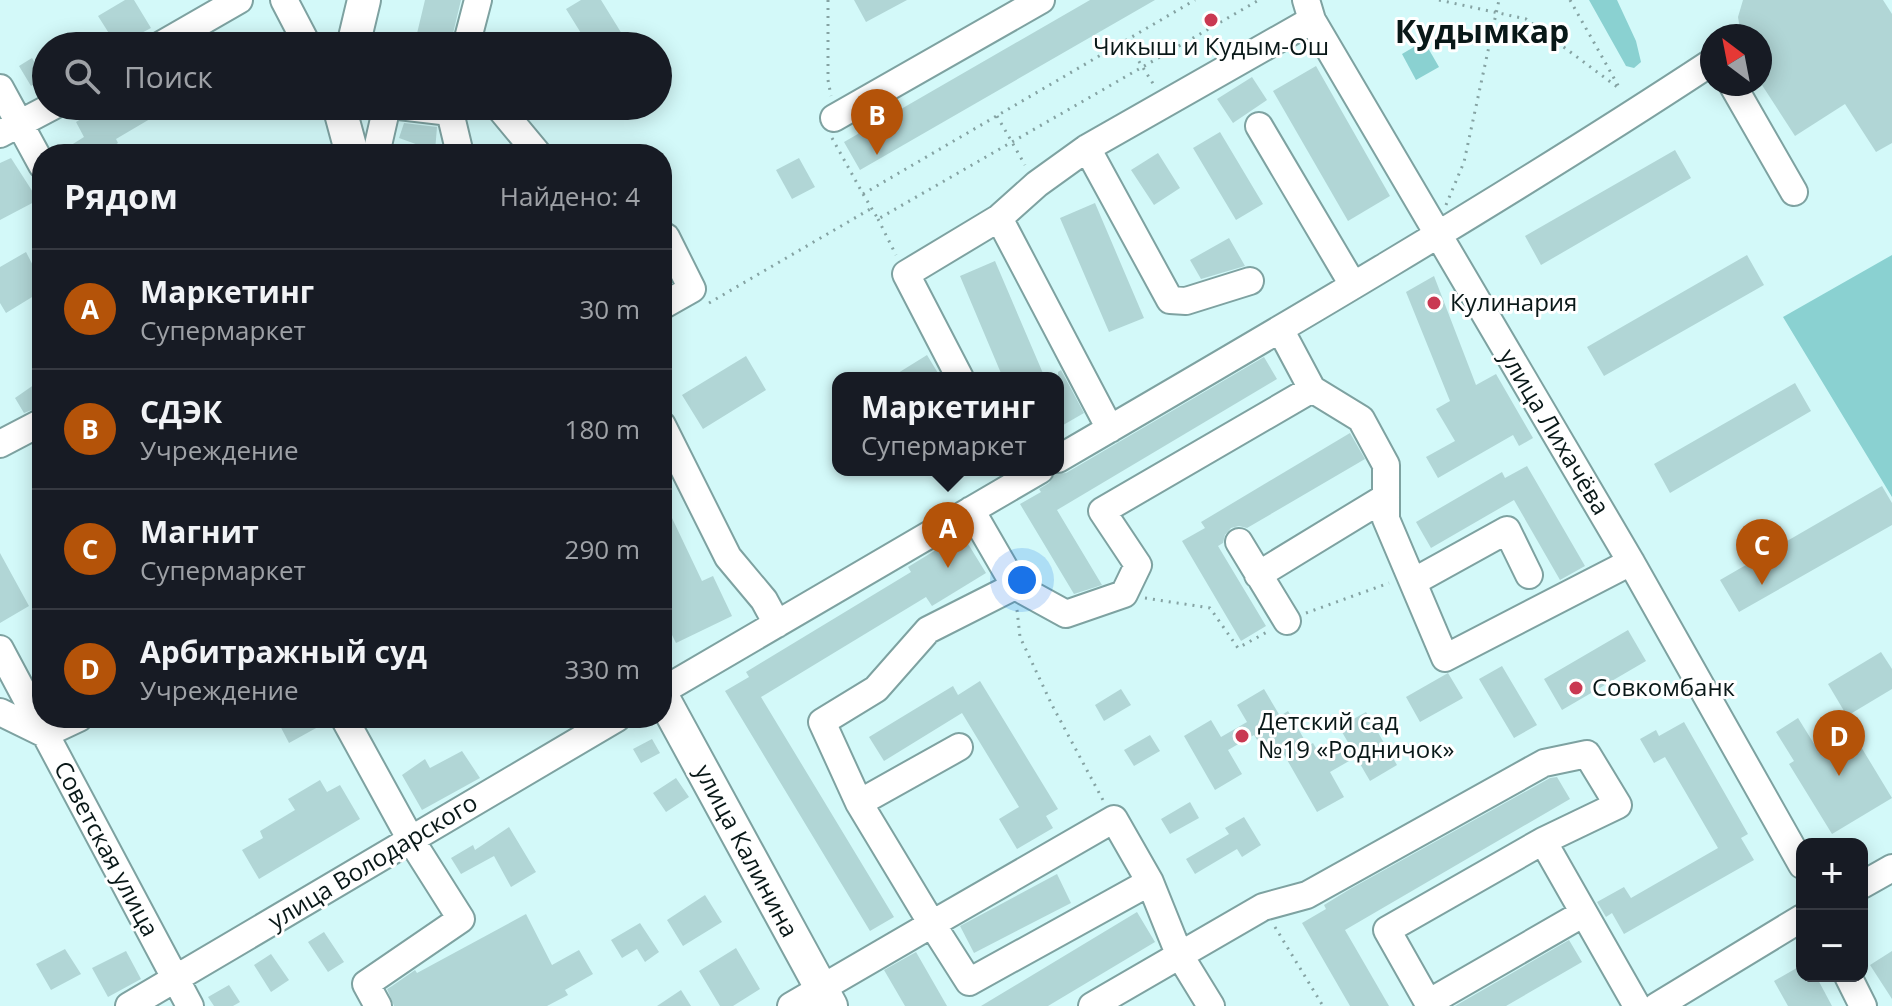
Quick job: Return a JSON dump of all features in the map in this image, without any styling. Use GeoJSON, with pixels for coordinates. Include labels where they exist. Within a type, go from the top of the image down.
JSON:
{"type":"FeatureCollection","features":[{"type":"Feature","properties":{"kind":"main road"},"geometry":{"type":"LineString","coordinates":[[356,32],[364,0]]}},
{"type":"Feature","properties":{"kind":"main road"},"geometry":{"type":"LineString","coordinates":[[343,120],[349,144]]}},
{"type":"Feature","properties":{"kind":"main road","name":"улица Калинина"},"geometry":{"type":"LineString","coordinates":[[672,713],[826,998]]}},
{"type":"Feature","properties":{"kind":"street"},"geometry":{"type":"LineString","coordinates":[[183,32],[239,0]]}},
{"type":"Feature","properties":{"kind":"street"},"geometry":{"type":"LineString","coordinates":[[284,0],[301,32]]}},
{"type":"Feature","properties":{"kind":"street"},"geometry":{"type":"LineString","coordinates":[[470,32],[478,0]]}},
{"type":"Feature","properties":{"kind":"street"},"geometry":{"type":"LineString","coordinates":[[834,118],[1041,0]]}},
{"type":"Feature","properties":{"kind":"street"},"geometry":{"type":"LineString","coordinates":[[957,372],[906,274],[999,218],[1037,184],[1087,148],[1165,103],[1309,10]]}},
{"type":"Feature","properties":{"kind":"street","name":"улица Лихачёва"},"geometry":{"type":"LineString","coordinates":[[1309,10],[1631,562],[1796,854]]}},
{"type":"Feature","properties":{"kind":"street"},"geometry":{"type":"LineString","coordinates":[[1064,456],[1353,285],[1700,70]]}},
{"type":"Feature","properties":{"kind":"street"},"geometry":{"type":"LineString","coordinates":[[0,88],[9,129],[32,154]]}},
{"type":"Feature","properties":{"kind":"street"},"geometry":{"type":"LineString","coordinates":[[1739,96],[1794,192]]}},
{"type":"Feature","properties":{"kind":"street"},"geometry":{"type":"LineString","coordinates":[[9,129],[32,117]]}},
{"type":"Feature","properties":{"kind":"street"},"geometry":{"type":"LineString","coordinates":[[378,144],[384,120]]}},
{"type":"Feature","properties":{"kind":"street"},"geometry":{"type":"LineString","coordinates":[[452,120],[458,144]]}},
{"type":"Feature","properties":{"kind":"street"},"geometry":{"type":"LineString","coordinates":[[510,120],[530,144]]}},
{"type":"Feature","properties":{"kind":"street"},"geometry":{"type":"LineString","coordinates":[[1259,126],[1353,285]]}},
{"type":"Feature","properties":{"kind":"street"},"geometry":{"type":"LineString","coordinates":[[1087,148],[1170,300],[1186,301],[1250,281]]}},
{"type":"Feature","properties":{"kind":"street"},"geometry":{"type":"LineString","coordinates":[[999,218],[1110,429]]}},
{"type":"Feature","properties":{"kind":"street"},"geometry":{"type":"LineString","coordinates":[[672,249],[692,289],[672,300]]}},
{"type":"Feature","properties":{"kind":"street"},"geometry":{"type":"LineString","coordinates":[[1280,329],[1312,389],[1361,419],[1386,465],[1386,519],[1445,658],[1631,562]]}},
{"type":"Feature","properties":{"kind":"street"},"geometry":{"type":"LineString","coordinates":[[971,510],[1015,586],[1066,614],[1124,594],[1138,565],[1102,511],[1312,389]]}},
{"type":"Feature","properties":{"kind":"street"},"geometry":{"type":"LineString","coordinates":[[0,444],[32,427]]}},
{"type":"Feature","properties":{"kind":"street"},"geometry":{"type":"LineString","coordinates":[[672,445],[728,557],[764,600],[777,624]]}},
{"type":"Feature","properties":{"kind":"street"},"geometry":{"type":"LineString","coordinates":[[672,688],[971,510],[1012,477]]}},
{"type":"Feature","properties":{"kind":"street"},"geometry":{"type":"LineString","coordinates":[[1258,575],[1386,497]]}},
{"type":"Feature","properties":{"kind":"street"},"geometry":{"type":"LineString","coordinates":[[1413,582],[1507,530],[1529,575]]}},
{"type":"Feature","properties":{"kind":"street"},"geometry":{"type":"LineString","coordinates":[[1239,542],[1287,621]]}},
{"type":"Feature","properties":{"kind":"street"},"geometry":{"type":"LineString","coordinates":[[1015,586],[928,630],[876,689],[822,722],[859,803],[969,982],[1150,882]]}},
{"type":"Feature","properties":{"kind":"street","name":"Советская улица"},"geometry":{"type":"LineString","coordinates":[[0,649],[32,709]]}},
{"type":"Feature","properties":{"kind":"street"},"geometry":{"type":"LineString","coordinates":[[0,712],[32,728]]}},
{"type":"Feature","properties":{"kind":"street"},"geometry":{"type":"LineString","coordinates":[[33,728],[45,734],[58,728]]}},
{"type":"Feature","properties":{"kind":"street","name":"Советская улица"},"geometry":{"type":"LineString","coordinates":[[42,728],[190,1006]]}},
{"type":"Feature","properties":{"kind":"street"},"geometry":{"type":"LineString","coordinates":[[349,728],[411,840],[461,919],[366,984],[378,1006]]}},
{"type":"Feature","properties":{"kind":"street","name":"улица Володарского"},"geometry":{"type":"LineString","coordinates":[[129,1006],[600,728]]}},
{"type":"Feature","properties":{"kind":"street"},"geometry":{"type":"LineString","coordinates":[[859,803],[959,747]]}},
{"type":"Feature","properties":{"kind":"street"},"geometry":{"type":"LineString","coordinates":[[1092,1006],[1263,907],[1307,895],[1544,763],[1587,754],[1618,805],[1543,841],[1387,930],[1429,1004],[1584,913]]}},
{"type":"Feature","properties":{"kind":"street"},"geometry":{"type":"LineString","coordinates":[[791,1006],[826,998],[932,924],[1114,819],[1150,882],[1179,954],[1211,1006]]}},
{"type":"Feature","properties":{"kind":"street"},"geometry":{"type":"LineString","coordinates":[[1543,841],[1637,1006]]}},
{"type":"Feature","properties":{"kind":"street"},"geometry":{"type":"LineString","coordinates":[[1868,882],[1892,868]]}},
{"type":"Feature","properties":{"kind":"street"},"geometry":{"type":"LineString","coordinates":[[1657,1006],[1796,922]]}},
{"type":"Feature","properties":{"kind":"street"},"geometry":{"type":"LineString","coordinates":[[1851,982],[1863,1006]]}},
{"type":"Feature","properties":{"kind":"path"},"geometry":{"type":"LineString","coordinates":[[828,0],[828,80],[834,118],[831,136],[906,274]]}},
{"type":"Feature","properties":{"kind":"path"},"geometry":{"type":"LineString","coordinates":[[863,194],[1195,0]]}},
{"type":"Feature","properties":{"kind":"path"},"geometry":{"type":"LineString","coordinates":[[878,219],[1259,0]]}},
{"type":"Feature","properties":{"kind":"path"},"geometry":{"type":"LineString","coordinates":[[1439,0],[1497,10],[1526,19],[1620,89],[1570,0]]}},
{"type":"Feature","properties":{"kind":"path"},"geometry":{"type":"LineString","coordinates":[[1437,234],[1464,162],[1499,0]]}},
{"type":"Feature","properties":{"kind":"path"},"geometry":{"type":"LineString","coordinates":[[1126,41],[1165,103]]}},
{"type":"Feature","properties":{"kind":"path"},"geometry":{"type":"LineString","coordinates":[[997,116],[1037,184]]}},
{"type":"Feature","properties":{"kind":"path"},"geometry":{"type":"LineString","coordinates":[[715,299],[872,208]]}},
{"type":"Feature","properties":{"kind":"path"},"geometry":{"type":"LineString","coordinates":[[1124,594],[1210,608],[1238,648],[1287,621],[1393,581],[1413,582]]}},
{"type":"Feature","properties":{"kind":"path"},"geometry":{"type":"LineString","coordinates":[[1015,586],[1020,637],[1052,705],[1114,819]]}},
{"type":"Feature","properties":{"kind":"path"},"geometry":{"type":"LineString","coordinates":[[1263,907],[1323,1006]]}},
{"type":"Feature","properties":{"kind":"shaded area"},"geometry":{"type":"Polygon","coordinates":[[[1589,0],[1617,0],[1636,41],[1641,62],[1634,68],[1626,66],[1589,0]]]}},
{"type":"Feature","properties":{"kind":"shaded area"},"geometry":{"type":"Polygon","coordinates":[[[1424,41],[1439,67],[1416,80],[1402,54],[1424,41]]]}},
{"type":"Feature","properties":{"kind":"shaded area"},"geometry":{"type":"Polygon","coordinates":[[[1892,255],[1892,497],[1783,317],[1892,255]]]}},
{"type":"Feature","properties":{"kind":"building"},"geometry":{"type":"Polygon","coordinates":[[[125,0],[134,0],[151,28],[143,32],[108,32],[98,16],[125,0]]]}},
{"type":"Feature","properties":{"kind":"building"},"geometry":{"type":"Polygon","coordinates":[[[425,0],[461,0],[453,32],[417,32],[425,0]]]}},
{"type":"Feature","properties":{"kind":"building"},"geometry":{"type":"Polygon","coordinates":[[[581,0],[601,0],[621,32],[580,32],[566,9],[581,0]]]}},
{"type":"Feature","properties":{"kind":"building"},"geometry":{"type":"Polygon","coordinates":[[[854,0],[907,0],[866,22],[854,0]]]}},
{"type":"Feature","properties":{"kind":"building"},"geometry":{"type":"Polygon","coordinates":[[[1090,0],[1155,0],[860,170],[844,142],[1090,0]]]}},
{"type":"Feature","properties":{"kind":"building"},"geometry":{"type":"Polygon","coordinates":[[[1743,0],[1883,0],[1892,14],[1892,143],[1876,152],[1845,104],[1795,136],[1769,96],[1772,96],[1772,24],[1739,24],[1743,0]]]}},
{"type":"Feature","properties":{"kind":"building"},"geometry":{"type":"Polygon","coordinates":[[[32,58],[32,85],[31,86],[19,66],[32,58]]]}},
{"type":"Feature","properties":{"kind":"building"},"geometry":{"type":"Polygon","coordinates":[[[1316,66],[1390,196],[1348,221],[1273,91],[1316,66]]]}},
{"type":"Feature","properties":{"kind":"building"},"geometry":{"type":"Polygon","coordinates":[[[1252,77],[1267,100],[1233,123],[1217,99],[1252,77]]]}},
{"type":"Feature","properties":{"kind":"building"},"geometry":{"type":"Polygon","coordinates":[[[148,120],[116,139],[116,144],[73,144],[84,137],[76,122],[148,120]]]}},
{"type":"Feature","properties":{"kind":"building"},"geometry":{"type":"Polygon","coordinates":[[[404,123],[437,127],[436,144],[416,144],[399,138],[404,123]]]}},
{"type":"Feature","properties":{"kind":"building"},"geometry":{"type":"Polygon","coordinates":[[[1220,132],[1263,204],[1236,220],[1193,148],[1220,132]]]}},
{"type":"Feature","properties":{"kind":"building"},"geometry":{"type":"Polygon","coordinates":[[[1675,150],[1691,178],[1541,265],[1525,236],[1675,150]]]}},
{"type":"Feature","properties":{"kind":"building"},"geometry":{"type":"Polygon","coordinates":[[[1158,153],[1180,188],[1154,205],[1131,170],[1158,153]]]}},
{"type":"Feature","properties":{"kind":"building"},"geometry":{"type":"Polygon","coordinates":[[[11,158],[32,191],[32,203],[0,220],[0,163],[11,158]]]}},
{"type":"Feature","properties":{"kind":"building"},"geometry":{"type":"Polygon","coordinates":[[[799,158],[815,187],[792,199],[776,170],[799,158]]]}},
{"type":"Feature","properties":{"kind":"building"},"geometry":{"type":"Polygon","coordinates":[[[1095,203],[1144,318],[1109,332],[1060,218],[1095,203]]]}},
{"type":"Feature","properties":{"kind":"building"},"geometry":{"type":"Polygon","coordinates":[[[1229,238],[1245,266],[1201,279],[1190,260],[1229,238]]]}},
{"type":"Feature","properties":{"kind":"building"},"geometry":{"type":"Polygon","coordinates":[[[26,252],[32,264],[32,297],[6,313],[0,303],[0,267],[26,252]]]}},
{"type":"Feature","properties":{"kind":"building"},"geometry":{"type":"Polygon","coordinates":[[[1747,255],[1764,285],[1604,376],[1587,347],[1747,255]]]}},
{"type":"Feature","properties":{"kind":"building"},"geometry":{"type":"Polygon","coordinates":[[[995,261],[1042,372],[1000,372],[960,276],[995,261]]]}},
{"type":"Feature","properties":{"kind":"building"},"geometry":{"type":"Polygon","coordinates":[[[1434,276],[1476,385],[1496,374],[1533,438],[1519,446],[1513,435],[1438,478],[1426,457],[1455,441],[1436,409],[1450,401],[1406,292],[1434,276]]]}},
{"type":"Feature","properties":{"kind":"building"},"geometry":{"type":"Polygon","coordinates":[[[927,355],[937,372],[900,372],[927,355]]]}},
{"type":"Feature","properties":{"kind":"building"},"geometry":{"type":"Polygon","coordinates":[[[746,356],[766,390],[703,429],[682,395],[746,356]]]}},
{"type":"Feature","properties":{"kind":"building"},"geometry":{"type":"Polygon","coordinates":[[[1264,357],[1277,379],[1057,510],[1102,585],[1074,594],[1020,504],[1041,492],[1039,489],[1054,476],[1064,476],[1264,357]]]}},
{"type":"Feature","properties":{"kind":"building"},"geometry":{"type":"Polygon","coordinates":[[[1064,376],[1084,413],[1064,425],[1064,376]]]}},
{"type":"Feature","properties":{"kind":"building"},"geometry":{"type":"Polygon","coordinates":[[[1795,383],[1811,411],[1670,493],[1654,464],[1795,383]]]}},
{"type":"Feature","properties":{"kind":"building"},"geometry":{"type":"Polygon","coordinates":[[[32,386],[32,410],[24,413],[15,398],[32,386]]]}},
{"type":"Feature","properties":{"kind":"building"},"geometry":{"type":"Polygon","coordinates":[[[1350,433],[1365,459],[1247,528],[1231,528],[1218,546],[1266,626],[1241,641],[1182,541],[1205,528],[1201,522],[1350,433]]]}},
{"type":"Feature","properties":{"kind":"building"},"geometry":{"type":"Polygon","coordinates":[[[1527,466],[1585,566],[1560,580],[1514,500],[1431,548],[1416,522],[1502,472],[1505,478],[1527,466]]]}},
{"type":"Feature","properties":{"kind":"building"},"geometry":{"type":"Polygon","coordinates":[[[1882,486],[1892,503],[1892,525],[1739,612],[1720,580],[1882,486]]]}},
{"type":"Feature","properties":{"kind":"building"},"geometry":{"type":"Polygon","coordinates":[[[672,518],[702,581],[713,576],[732,616],[676,643],[672,635],[672,518]]]}},
{"type":"Feature","properties":{"kind":"building"},"geometry":{"type":"Polygon","coordinates":[[[962,534],[986,573],[932,606],[926,597],[761,697],[894,917],[870,931],[725,691],[749,677],[746,672],[911,572],[908,567],[962,534]]]}},
{"type":"Feature","properties":{"kind":"building"},"geometry":{"type":"Polygon","coordinates":[[[0,553],[29,606],[0,623],[0,553]]]}},
{"type":"Feature","properties":{"kind":"building"},"geometry":{"type":"Polygon","coordinates":[[[1628,630],[1646,661],[1562,710],[1544,679],[1628,630]]]}},
{"type":"Feature","properties":{"kind":"building"},"geometry":{"type":"Polygon","coordinates":[[[1881,652],[1892,669],[1892,689],[1847,716],[1828,684],[1881,652]]]}},
{"type":"Feature","properties":{"kind":"building"},"geometry":{"type":"Polygon","coordinates":[[[1502,666],[1537,725],[1514,738],[1479,679],[1502,666]]]}},
{"type":"Feature","properties":{"kind":"building"},"geometry":{"type":"Polygon","coordinates":[[[1448,673],[1463,698],[1420,722],[1406,697],[1448,673]]]}},
{"type":"Feature","properties":{"kind":"building"},"geometry":{"type":"Polygon","coordinates":[[[980,681],[1058,809],[1046,816],[1053,828],[1017,849],[999,819],[1019,807],[962,713],[884,761],[869,737],[953,686],[958,695],[980,681]]]}},
{"type":"Feature","properties":{"kind":"building"},"geometry":{"type":"Polygon","coordinates":[[[1121,689],[1131,705],[1104,721],[1095,705],[1121,689]]]}},
{"type":"Feature","properties":{"kind":"building"},"geometry":{"type":"Polygon","coordinates":[[[1264,689],[1280,716],[1288,711],[1308,746],[1313,743],[1322,759],[1349,744],[1339,727],[1366,712],[1397,765],[1370,781],[1356,757],[1330,772],[1344,797],[1317,812],[1282,751],[1269,759],[1254,735],[1228,750],[1242,774],[1215,790],[1184,736],[1211,720],[1221,737],[1247,722],[1237,705],[1264,689]]]}},
{"type":"Feature","properties":{"kind":"building"},"geometry":{"type":"Polygon","coordinates":[[[1798,718],[1816,747],[1849,727],[1892,798],[1832,834],[1789,764],[1794,761],[1776,732],[1798,718]]]}},
{"type":"Feature","properties":{"kind":"building"},"geometry":{"type":"Polygon","coordinates":[[[1684,722],[1748,834],[1741,838],[1754,860],[1624,934],[1612,913],[1606,917],[1597,902],[1624,887],[1631,898],[1718,848],[1665,757],[1654,763],[1640,739],[1656,730],[1659,736],[1684,722]]]}},
{"type":"Feature","properties":{"kind":"building"},"geometry":{"type":"Polygon","coordinates":[[[281,728],[316,728],[289,743],[281,728]]]}},
{"type":"Feature","properties":{"kind":"building"},"geometry":{"type":"Polygon","coordinates":[[[1150,735],[1160,751],[1134,766],[1124,750],[1150,735]]]}},
{"type":"Feature","properties":{"kind":"building"},"geometry":{"type":"Polygon","coordinates":[[[652,739],[660,753],[641,763],[633,749],[652,739]]]}},
{"type":"Feature","properties":{"kind":"building"},"geometry":{"type":"Polygon","coordinates":[[[462,751],[480,778],[422,810],[402,775],[425,759],[430,768],[462,751]]]}},
{"type":"Feature","properties":{"kind":"building"},"geometry":{"type":"Polygon","coordinates":[[[1557,777],[1570,799],[1345,930],[1389,1006],[1350,1006],[1302,923],[1326,909],[1324,905],[1350,889],[1550,778],[1557,777]]]}},
{"type":"Feature","properties":{"kind":"building"},"geometry":{"type":"Polygon","coordinates":[[[676,778],[689,797],[666,812],[653,793],[676,778]]]}},
{"type":"Feature","properties":{"kind":"building"},"geometry":{"type":"Polygon","coordinates":[[[320,780],[327,792],[340,785],[360,819],[259,879],[242,850],[263,838],[260,831],[295,810],[288,799],[320,780]]]}},
{"type":"Feature","properties":{"kind":"building"},"geometry":{"type":"Polygon","coordinates":[[[1190,802],[1199,818],[1170,834],[1161,819],[1190,802]]]}},
{"type":"Feature","properties":{"kind":"building"},"geometry":{"type":"Polygon","coordinates":[[[1244,817],[1261,845],[1242,857],[1237,849],[1195,874],[1186,859],[1229,834],[1225,828],[1244,817]]]}},
{"type":"Feature","properties":{"kind":"building"},"geometry":{"type":"Polygon","coordinates":[[[509,827],[536,872],[511,887],[494,856],[461,874],[451,858],[473,845],[475,850],[509,827]]]}},
{"type":"Feature","properties":{"kind":"building"},"geometry":{"type":"Polygon","coordinates":[[[1057,874],[1071,903],[974,953],[960,926],[1057,874]]]}},
{"type":"Feature","properties":{"kind":"building"},"geometry":{"type":"Polygon","coordinates":[[[705,895],[722,922],[683,946],[667,920],[705,895]]]}},
{"type":"Feature","properties":{"kind":"building"},"geometry":{"type":"Polygon","coordinates":[[[1137,912],[1155,942],[1048,1006],[981,1006],[1137,912]]]}},
{"type":"Feature","properties":{"kind":"building"},"geometry":{"type":"Polygon","coordinates":[[[526,914],[552,965],[579,950],[593,974],[565,990],[568,995],[547,1006],[394,1006],[387,989],[415,970],[417,973],[526,914]]]}},
{"type":"Feature","properties":{"kind":"building"},"geometry":{"type":"Polygon","coordinates":[[[640,923],[659,952],[645,962],[637,949],[622,958],[611,940],[640,923]]]}},
{"type":"Feature","properties":{"kind":"building"},"geometry":{"type":"Polygon","coordinates":[[[324,932],[344,962],[328,972],[308,942],[324,932]]]}},
{"type":"Feature","properties":{"kind":"building"},"geometry":{"type":"Polygon","coordinates":[[[1569,940],[1582,962],[1506,1006],[1455,1006],[1569,940]]]}},
{"type":"Feature","properties":{"kind":"building"},"geometry":{"type":"Polygon","coordinates":[[[736,948],[760,989],[733,1006],[720,1006],[699,971],[736,948]]]}},
{"type":"Feature","properties":{"kind":"building"},"geometry":{"type":"Polygon","coordinates":[[[65,949],[81,974],[51,990],[36,964],[65,949]]]}},
{"type":"Feature","properties":{"kind":"building"},"geometry":{"type":"Polygon","coordinates":[[[126,951],[141,979],[108,997],[92,968],[126,951]]]}},
{"type":"Feature","properties":{"kind":"building"},"geometry":{"type":"Polygon","coordinates":[[[1892,951],[1892,999],[1870,965],[1892,951]]]}},
{"type":"Feature","properties":{"kind":"building"},"geometry":{"type":"Polygon","coordinates":[[[916,952],[947,1006],[905,1006],[884,970],[916,952]]]}},
{"type":"Feature","properties":{"kind":"building"},"geometry":{"type":"Polygon","coordinates":[[[271,954],[289,980],[271,992],[254,965],[271,954]]]}},
{"type":"Feature","properties":{"kind":"building"},"geometry":{"type":"Polygon","coordinates":[[[1796,968],[1796,982],[1819,982],[1832,1006],[1788,1006],[1774,981],[1796,968]]]}},
{"type":"Feature","properties":{"kind":"building"},"geometry":{"type":"Polygon","coordinates":[[[229,985],[240,1002],[233,1006],[214,1006],[208,997],[229,985]]]}},
{"type":"Feature","properties":{"kind":"building"},"geometry":{"type":"Polygon","coordinates":[[[681,990],[691,1006],[657,1006],[681,990]]]}},
{"type":"Feature","properties":{"kind":"place","name":"Чикыш и Кудым-Ош"},"geometry":{"type":"Point","coordinates":[1211,20]}},
{"type":"Feature","properties":{"kind":"place","name":"СДЭК"},"geometry":{"type":"Point","coordinates":[877,155]}},
{"type":"Feature","properties":{"kind":"place","name":"Кулинария"},"geometry":{"type":"Point","coordinates":[1434,303]}},
{"type":"Feature","properties":{"kind":"place","name":"Маркетинг"},"geometry":{"type":"Point","coordinates":[948,568]}},
{"type":"Feature","properties":{"kind":"place","name":"Магнит"},"geometry":{"type":"Point","coordinates":[1762,585]}},
{"type":"Feature","properties":{"kind":"place","name":"Совкомбанк"},"geometry":{"type":"Point","coordinates":[1576,688]}},
{"type":"Feature","properties":{"kind":"place","name":"Детский сад №19 «Родничок»"},"geometry":{"type":"Point","coordinates":[1242,736]}},
{"type":"Feature","properties":{"kind":"place","name":"Арбитражный суд"},"geometry":{"type":"Point","coordinates":[1839,776]}},
{"type":"Feature","properties":{"kind":"district","name":"Кудымкар"},"geometry":{"type":"Point","coordinates":[1482,32]}}]}
